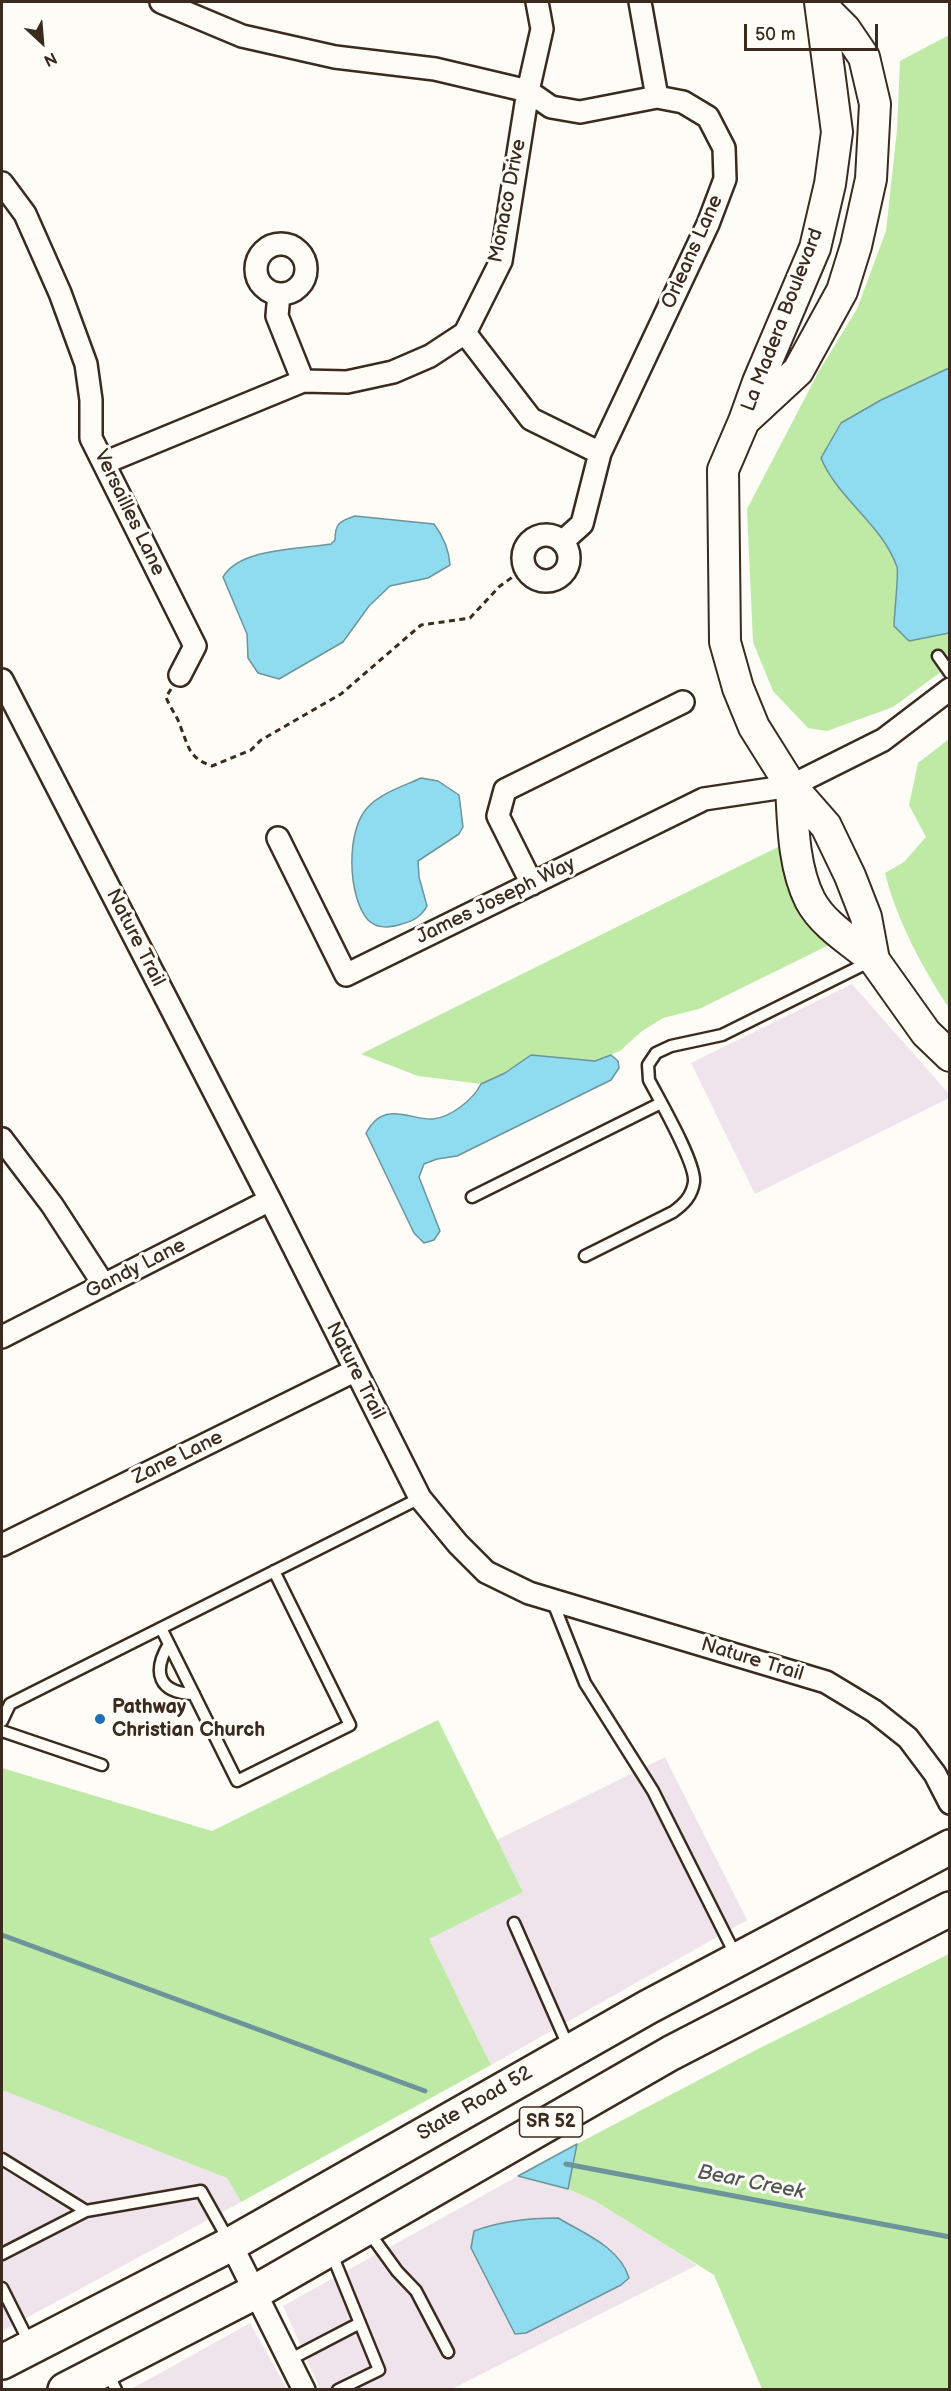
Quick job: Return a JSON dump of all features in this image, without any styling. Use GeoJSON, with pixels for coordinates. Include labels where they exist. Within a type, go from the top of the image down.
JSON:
{"type":"FeatureCollection","features":[{"type":"Feature","properties":{"kind":"main road","name":"State Road 52"},"geometry":{"type":"LineString","coordinates":[[2,2362],[231,2244],[570,2051],[950,1847]]}},
{"type":"Feature","properties":{"kind":"main road","name":"SR 52"},"geometry":{"type":"LineString","coordinates":[[65,2390],[111,2379],[255,2292],[671,2053],[950,1909]]}},
{"type":"Feature","properties":{"kind":"street","name":"Orleans Lane"},"geometry":{"type":"LineString","coordinates":[[161,2],[242,36],[335,57],[435,69],[528,90],[551,107],[580,112],[657,97],[683,102],[708,117],[724,148],[725,179],[708,224],[600,453],[582,524],[562,542]]}},
{"type":"Feature","properties":{"kind":"street","name":"Monaco Drive"},"geometry":{"type":"LineString","coordinates":[[465,333],[501,261],[528,90],[542,29],[537,2]]}},
{"type":"Feature","properties":{"kind":"street"},"geometry":{"type":"LineString","coordinates":[[640,2],[657,97]]}},
{"type":"Feature","properties":{"kind":"street","name":"La Madera Boulevard"},"geometry":{"type":"LineString","coordinates":[[821,4],[837,132],[830,184],[815,248],[723,470],[725,642],[738,688],[754,727],[791,786],[826,826],[850,876],[866,916],[874,960]]}},
{"type":"Feature","properties":{"kind":"street","name":"La Madera Boulevard"},"geometry":{"type":"LineString","coordinates":[[744,421],[798,371],[842,291],[856,246],[871,179],[875,104],[864,57],[844,29],[821,4]]}},
{"type":"Feature","properties":{"kind":"street","name":"Versailles Lane"},"geometry":{"type":"LineString","coordinates":[[2,183],[25,214],[60,293],[86,363],[92,400],[91,438],[195,646],[180,675]]}},
{"type":"Feature","properties":{"kind":"street"},"geometry":{"type":"LineString","coordinates":[[279,294],[276,316],[303,381]]}},
{"type":"Feature","properties":{"kind":"street"},"geometry":{"type":"LineString","coordinates":[[104,463],[303,381],[347,382],[393,372],[430,356],[465,333],[531,419],[600,453]]}},
{"type":"Feature","properties":{"kind":"street"},"geometry":{"type":"LineString","coordinates":[[550,536],[562,542],[567,549],[568,565],[559,577],[543,581],[529,574],[525,568],[523,554],[530,542],[536,538],[550,536]]}},
{"type":"Feature","properties":{"kind":"street","name":"Nature Trail"},"geometry":{"type":"LineString","coordinates":[[2,684],[270,1200],[354,1371],[420,1498],[458,1544],[486,1572],[529,1593],[826,1682],[874,1711],[908,1738],[935,1774],[950,1803]]}},
{"type":"Feature","properties":{"kind":"street","name":"James Joseph Way"},"geometry":{"type":"LineString","coordinates":[[278,838],[346,975],[704,799],[791,786],[884,740],[950,688]]}},
{"type":"Feature","properties":{"kind":"street"},"geometry":{"type":"LineString","coordinates":[[532,884],[498,816],[505,790],[683,702]]}},
{"type":"Feature","properties":{"kind":"street","name":"La Madera Boulevard"},"geometry":{"type":"LineString","coordinates":[[791,786],[794,833],[801,876],[811,901],[833,928],[874,960],[926,1033],[950,1056]]}},
{"type":"Feature","properties":{"kind":"street"},"geometry":{"type":"LineString","coordinates":[[2,1139],[52,1204],[105,1286]]}},
{"type":"Feature","properties":{"kind":"street","name":"Gandy Lane"},"geometry":{"type":"LineString","coordinates":[[2,1337],[270,1200]]}},
{"type":"Feature","properties":{"kind":"street","name":"Zane Lane"},"geometry":{"type":"LineString","coordinates":[[2,1545],[354,1371]]}},
{"type":"Feature","properties":{"kind":"street"},"geometry":{"type":"LineString","coordinates":[[231,2244],[304,2390]]}},
{"type":"Feature","properties":{"kind":"lane"},"geometry":{"type":"LineString","coordinates":[[938,656],[950,673]]}},
{"type":"Feature","properties":{"kind":"lane"},"geometry":{"type":"LineString","coordinates":[[585,1256],[673,1212],[684,1204],[691,1194],[694,1171],[650,1080],[648,1065],[656,1053],[671,1046],[722,1035],[874,960]]}},
{"type":"Feature","properties":{"kind":"lane"},"geometry":{"type":"LineString","coordinates":[[472,1197],[661,1103]]}},
{"type":"Feature","properties":{"kind":"lane"},"geometry":{"type":"LineString","coordinates":[[2,1721],[10,1704],[420,1498]]}},
{"type":"Feature","properties":{"kind":"lane"},"geometry":{"type":"LineString","coordinates":[[161,1628],[237,1781],[350,1725],[274,1571]]}},
{"type":"Feature","properties":{"kind":"lane"},"geometry":{"type":"LineString","coordinates":[[552,1600],[585,1683],[652,1791],[738,1959]]}},
{"type":"Feature","properties":{"kind":"lane"},"geometry":{"type":"LineString","coordinates":[[169,1644],[159,1659],[162,1678],[167,1687],[176,1693],[194,1694]]}},
{"type":"Feature","properties":{"kind":"lane"},"geometry":{"type":"LineString","coordinates":[[2,1731],[102,1765]]}},
{"type":"Feature","properties":{"kind":"lane"},"geometry":{"type":"LineString","coordinates":[[514,1923],[570,2051]]}},
{"type":"Feature","properties":{"kind":"lane"},"geometry":{"type":"LineString","coordinates":[[2,2159],[86,2211]]}},
{"type":"Feature","properties":{"kind":"lane"},"geometry":{"type":"LineString","coordinates":[[2,2254],[86,2211],[201,2191],[231,2244]]}},
{"type":"Feature","properties":{"kind":"lane"},"geometry":{"type":"LineString","coordinates":[[366,2228],[397,2271],[416,2291],[448,2352]]}},
{"type":"Feature","properties":{"kind":"lane"},"geometry":{"type":"LineString","coordinates":[[330,2249],[379,2370],[338,2390]]}},
{"type":"Feature","properties":{"kind":"lane"},"geometry":{"type":"LineString","coordinates":[[2,2288],[32,2347]]}},
{"type":"Feature","properties":{"kind":"lane"},"geometry":{"type":"LineString","coordinates":[[289,2360],[360,2323]]}},
{"type":"Feature","properties":{"kind":"path"},"geometry":{"type":"LineString","coordinates":[[180,675],[166,698],[181,727],[183,740],[198,761],[212,766],[251,750],[261,740],[341,694],[421,625],[470,618],[500,586],[525,568]]}},
{"type":"Feature","properties":{"kind":"shaded area"},"geometry":{"type":"Polygon","coordinates":[[[852,984],[949,1094],[949,1098],[755,1194],[691,1063],[852,984]]]}},
{"type":"Feature","properties":{"kind":"shaded area"},"geometry":{"type":"Polygon","coordinates":[[[665,1757],[747,1920],[491,2065],[429,1939],[523,1892],[497,1840],[665,1757]]]}},
{"type":"Feature","properties":{"kind":"shaded area"},"geometry":{"type":"Polygon","coordinates":[[[2,2090],[227,2178],[241,2202],[2,2331],[2,2090]]]}},
{"type":"Feature","properties":{"kind":"shaded area"},"geometry":{"type":"Polygon","coordinates":[[[518,2176],[568,2189],[595,2201],[697,2265],[452,2389],[320,2389],[283,2306],[518,2176]]]}},
{"type":"Feature","properties":{"kind":"shaded area"},"geometry":{"type":"Polygon","coordinates":[[[250,2323],[287,2389],[129,2389],[135,2387],[250,2323]]]}},
{"type":"Feature","properties":{"kind":"green space"},"geometry":{"type":"Polygon","coordinates":[[[949,35],[949,666],[893,707],[827,731],[808,728],[773,691],[753,642],[747,509],[819,371],[857,309],[886,231],[897,130],[900,61],[949,35]]]}},
{"type":"Feature","properties":{"kind":"green space"},"geometry":{"type":"Polygon","coordinates":[[[949,739],[949,1008],[911,943],[896,909],[885,873],[904,862],[926,837],[909,805],[918,763],[949,739]]]}},
{"type":"Feature","properties":{"kind":"green space"},"geometry":{"type":"Polygon","coordinates":[[[786,843],[783,872],[797,903],[831,944],[699,1009],[663,1018],[642,1031],[620,1051],[595,1061],[532,1055],[505,1073],[481,1084],[418,1076],[361,1054],[786,843]]]}},
{"type":"Feature","properties":{"kind":"green space"},"geometry":{"type":"Polygon","coordinates":[[[438,1720],[523,1892],[429,1939],[491,2065],[241,2202],[227,2178],[2,2090],[2,1768],[212,1831],[438,1720]]]}},
{"type":"Feature","properties":{"kind":"green space"},"geometry":{"type":"Polygon","coordinates":[[[949,1954],[949,2389],[762,2389],[714,2275],[595,2201],[568,2189],[577,2144],[754,2051],[949,1954]]]}},
{"type":"Feature","properties":{"kind":"water"},"geometry":{"type":"Polygon","coordinates":[[[949,368],[949,633],[909,641],[894,626],[897,567],[890,552],[871,524],[838,486],[821,458],[841,423],[881,400],[949,368]]]}},
{"type":"Feature","properties":{"kind":"water"},"geometry":{"type":"Polygon","coordinates":[[[355,516],[434,524],[445,543],[450,565],[428,578],[390,586],[369,606],[343,642],[279,679],[258,673],[248,658],[247,634],[223,577],[231,567],[256,555],[331,544],[335,540],[337,526],[355,516]]]}},
{"type":"Feature","properties":{"kind":"water"},"geometry":{"type":"Polygon","coordinates":[[[421,778],[438,781],[459,795],[463,827],[459,834],[418,861],[419,877],[427,906],[423,913],[406,923],[380,926],[368,920],[356,895],[352,863],[356,831],[361,817],[373,802],[421,778]]]}},
{"type":"Feature","properties":{"kind":"water"},"geometry":{"type":"Polygon","coordinates":[[[531,1055],[595,1061],[611,1055],[618,1061],[619,1068],[611,1080],[457,1156],[424,1164],[419,1177],[440,1231],[434,1240],[424,1243],[414,1233],[366,1133],[375,1121],[386,1115],[401,1114],[433,1119],[447,1115],[467,1102],[481,1084],[505,1073],[531,1055]]]}},
{"type":"Feature","properties":{"kind":"water"},"geometry":{"type":"Polygon","coordinates":[[[577,2144],[568,2189],[518,2176],[577,2144]]]}},
{"type":"Feature","properties":{"kind":"water"},"geometry":{"type":"Polygon","coordinates":[[[558,2218],[609,2249],[618,2258],[629,2278],[621,2285],[526,2333],[515,2334],[471,2248],[474,2231],[515,2221],[558,2218]]]}},
{"type":"Feature","properties":{"kind":"waterway"},"geometry":{"type":"LineString","coordinates":[[2,1935],[425,2091]]}},
{"type":"Feature","properties":{"kind":"waterway","name":"Bear Creek"},"geometry":{"type":"LineString","coordinates":[[566,2164],[950,2237]]}},
{"type":"Feature","properties":{"kind":"place","name":"Pathway Christian Church"},"geometry":{"type":"Point","coordinates":[100,1719]}}]}
